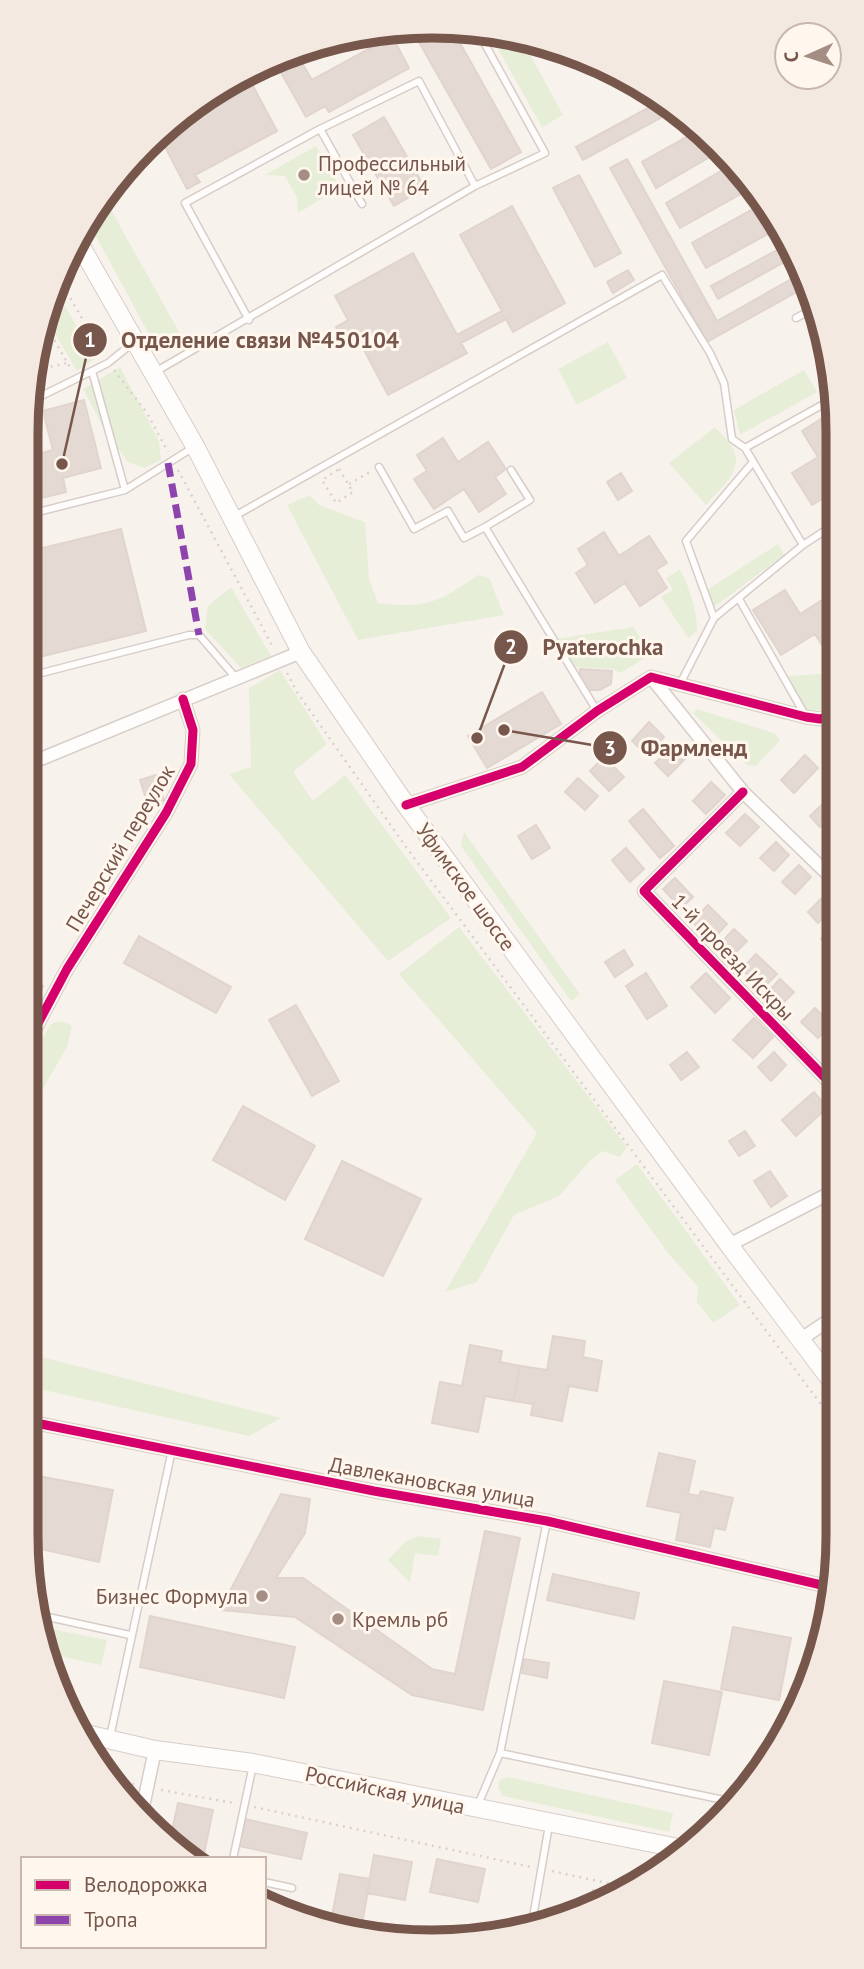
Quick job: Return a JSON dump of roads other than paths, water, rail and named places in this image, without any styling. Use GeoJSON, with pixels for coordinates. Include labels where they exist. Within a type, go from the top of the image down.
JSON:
{"type":"FeatureCollection","features":[{"type":"Feature","properties":{"kind":"main road","name":"Уфимское шоссе"},"geometry":{"type":"LineString","coordinates":[[83,250],[195,446],[301,652],[406,805],[825,1371]]}},
{"type":"Feature","properties":{"kind":"main road","name":"Российская улица"},"geometry":{"type":"LineString","coordinates":[[92,1735],[155,1749],[253,1763],[674,1847]]}},
{"type":"Feature","properties":{"kind":"street"},"geometry":{"type":"LineString","coordinates":[[39,760],[301,652]]}},
{"type":"Feature","properties":{"kind":"street"},"geometry":{"type":"LineString","coordinates":[[650,677],[743,792],[825,871]]}},
{"type":"Feature","properties":{"kind":"street"},"geometry":{"type":"LineString","coordinates":[[406,805],[522,767],[597,711],[650,677],[806,717],[825,718]]}},
{"type":"Feature","properties":{"kind":"street","name":"Печерский переулок"},"geometry":{"type":"LineString","coordinates":[[39,1021],[66,969],[166,813],[191,764],[193,730],[183,699]]}},
{"type":"Feature","properties":{"kind":"street","name":"1-й проезд Искры"},"geometry":{"type":"LineString","coordinates":[[743,792],[644,891],[825,1078]]}},
{"type":"Feature","properties":{"kind":"street"},"geometry":{"type":"LineString","coordinates":[[729,1245],[825,1196]]}},
{"type":"Feature","properties":{"kind":"street"},"geometry":{"type":"LineString","coordinates":[[802,1339],[825,1323]]}},
{"type":"Feature","properties":{"kind":"street","name":"Давлекановская улица"},"geometry":{"type":"LineString","coordinates":[[39,1424],[374,1491],[547,1521],[822,1585]]}},
{"type":"Feature","properties":{"kind":"street"},"geometry":{"type":"LineString","coordinates":[[144,1805],[155,1749]]}},
{"type":"Feature","properties":{"kind":"lane"},"geometry":{"type":"LineString","coordinates":[[154,373],[475,186],[545,153],[484,42]]}},
{"type":"Feature","properties":{"kind":"lane"},"geometry":{"type":"LineString","coordinates":[[249,320],[185,203],[320,129],[419,81],[475,186]]}},
{"type":"Feature","properties":{"kind":"lane"},"geometry":{"type":"LineString","coordinates":[[320,129],[362,204]]}},
{"type":"Feature","properties":{"kind":"lane"},"geometry":{"type":"LineString","coordinates":[[232,517],[663,275],[710,353],[724,383],[732,439],[745,448],[803,545]]}},
{"type":"Feature","properties":{"kind":"lane"},"geometry":{"type":"LineString","coordinates":[[796,318],[807,312]]}},
{"type":"Feature","properties":{"kind":"lane"},"geometry":{"type":"LineString","coordinates":[[40,397],[108,363],[135,341]]}},
{"type":"Feature","properties":{"kind":"lane"},"geometry":{"type":"LineString","coordinates":[[92,371],[125,490]]}},
{"type":"Feature","properties":{"kind":"lane"},"geometry":{"type":"LineString","coordinates":[[745,448],[825,403]]}},
{"type":"Feature","properties":{"kind":"lane"},"geometry":{"type":"LineString","coordinates":[[39,512],[125,490],[195,446]]}},
{"type":"Feature","properties":{"kind":"lane"},"geometry":{"type":"LineString","coordinates":[[714,618],[686,541],[753,462]]}},
{"type":"Feature","properties":{"kind":"lane"},"geometry":{"type":"LineString","coordinates":[[379,467],[414,529],[448,512],[464,538],[530,500],[511,470]]}},
{"type":"Feature","properties":{"kind":"lane"},"geometry":{"type":"LineString","coordinates":[[485,527],[597,711]]}},
{"type":"Feature","properties":{"kind":"lane"},"geometry":{"type":"LineString","coordinates":[[679,685],[714,618],[803,545],[825,531]]}},
{"type":"Feature","properties":{"kind":"lane"},"geometry":{"type":"LineString","coordinates":[[739,600],[806,717]]}},
{"type":"Feature","properties":{"kind":"lane"},"geometry":{"type":"LineString","coordinates":[[39,674],[189,635],[199,635],[236,678]]}},
{"type":"Feature","properties":{"kind":"lane"},"geometry":{"type":"LineString","coordinates":[[109,1739],[172,1450]]}},
{"type":"Feature","properties":{"kind":"lane"},"geometry":{"type":"LineString","coordinates":[[476,1809],[500,1753],[547,1521]]}},
{"type":"Feature","properties":{"kind":"lane"},"geometry":{"type":"LineString","coordinates":[[47,1617],[130,1635]]}},
{"type":"Feature","properties":{"kind":"lane"},"geometry":{"type":"LineString","coordinates":[[500,1753],[724,1800]]}},
{"type":"Feature","properties":{"kind":"lane"},"geometry":{"type":"LineString","coordinates":[[233,1857],[253,1763]]}},
{"type":"Feature","properties":{"kind":"lane"},"geometry":{"type":"LineString","coordinates":[[533,1917],[549,1823]]}},
{"type":"Feature","properties":{"kind":"lane"},"geometry":{"type":"LineString","coordinates":[[266,1882],[292,1888]]}},
{"type":"Feature","properties":{"kind":"place","name":"Профессильный лицей № 64"},"geometry":{"type":"Point","coordinates":[304,175]}},
{"type":"Feature","properties":{"kind":"place","name":"Отделение связи №450104"},"geometry":{"type":"Point","coordinates":[62,464]}},
{"type":"Feature","properties":{"kind":"place","name":"Фармленд"},"geometry":{"type":"Point","coordinates":[504,730]}},
{"type":"Feature","properties":{"kind":"place","name":"Pyaterochka"},"geometry":{"type":"Point","coordinates":[477,738]}},
{"type":"Feature","properties":{"kind":"place","name":"Бизнес Формула"},"geometry":{"type":"Point","coordinates":[262,1596]}},
{"type":"Feature","properties":{"kind":"place","name":"Кремль рб"},"geometry":{"type":"Point","coordinates":[338,1619]}}]}
